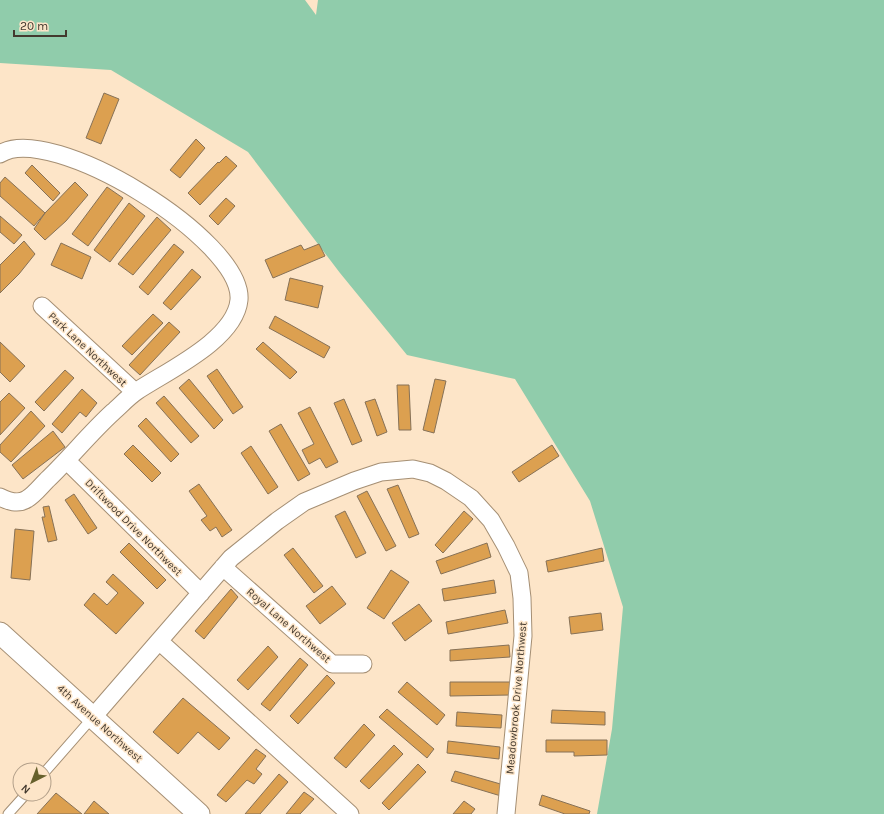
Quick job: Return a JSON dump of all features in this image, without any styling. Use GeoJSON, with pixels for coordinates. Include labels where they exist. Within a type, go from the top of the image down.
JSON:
{"type":"FeatureCollection","features":[{"type":"Feature","properties":{"kind":"street"},"geometry":{"type":"LineString","coordinates":[[0,154],[6,150],[30,148],[59,154],[106,173],[142,192],[205,240],[235,280],[239,297],[238,308],[228,326],[196,354],[135,392],[94,430],[67,461],[26,500],[9,501],[0,497]]}},
{"type":"Feature","properties":{"kind":"street","name":"Park Lane Northwest"},"geometry":{"type":"LineString","coordinates":[[42,306],[135,392]]}},
{"type":"Feature","properties":{"kind":"street","name":"Driftwood Drive Northwest"},"geometry":{"type":"LineString","coordinates":[[67,461],[201,593]]}},
{"type":"Feature","properties":{"kind":"street","name":"Meadowbrook Drive Northwest"},"geometry":{"type":"LineString","coordinates":[[93,717],[231,558],[277,521],[304,502],[354,481],[382,472],[413,469],[430,473],[446,481],[471,498],[491,520],[506,546],[518,573],[522,598],[523,636],[506,814]]}},
{"type":"Feature","properties":{"kind":"street","name":"Royal Lane Northwest"},"geometry":{"type":"LineString","coordinates":[[223,567],[332,664],[362,664]]}},
{"type":"Feature","properties":{"kind":"street","name":"4th Avenue Northwest"},"geometry":{"type":"LineString","coordinates":[[0,633],[199,814]]}},
{"type":"Feature","properties":{"kind":"street"},"geometry":{"type":"LineString","coordinates":[[159,641],[350,814]]}},
{"type":"Feature","properties":{"kind":"lane"},"geometry":{"type":"LineString","coordinates":[[52,764],[93,717]]}},
{"type":"Feature","properties":{"kind":"lane"},"geometry":{"type":"LineString","coordinates":[[8,814],[19,802]]}},
{"type":"Feature","properties":{"kind":"green space"},"geometry":{"type":"Polygon","coordinates":[[[0,0],[305,0],[316,15],[318,0],[884,0],[884,814],[597,814],[612,729],[623,607],[590,501],[515,379],[407,355],[340,273],[248,152],[111,70],[0,63],[0,0]]]}},
{"type":"Feature","properties":{"kind":"building"},"geometry":{"type":"Polygon","coordinates":[[[104,93],[119,99],[101,144],[86,138],[104,93]]]}},
{"type":"Feature","properties":{"kind":"building"},"geometry":{"type":"Polygon","coordinates":[[[196,139],[205,148],[180,178],[170,170],[196,139]]]}},
{"type":"Feature","properties":{"kind":"building"},"geometry":{"type":"Polygon","coordinates":[[[226,156],[237,166],[200,205],[188,193],[218,162],[219,163],[226,156]]]}},
{"type":"Feature","properties":{"kind":"building"},"geometry":{"type":"Polygon","coordinates":[[[32,165],[60,193],[53,201],[25,173],[32,165]]]}},
{"type":"Feature","properties":{"kind":"building"},"geometry":{"type":"Polygon","coordinates":[[[5,177],[45,213],[34,226],[0,196],[0,183],[5,177]]]}},
{"type":"Feature","properties":{"kind":"building"},"geometry":{"type":"Polygon","coordinates":[[[75,182],[88,195],[66,221],[45,240],[34,229],[45,213],[75,182]]]}},
{"type":"Feature","properties":{"kind":"building"},"geometry":{"type":"Polygon","coordinates":[[[107,187],[123,198],[88,246],[72,234],[107,187]]]}},
{"type":"Feature","properties":{"kind":"building"},"geometry":{"type":"Polygon","coordinates":[[[226,198],[235,206],[218,225],[209,216],[226,198]]]}},
{"type":"Feature","properties":{"kind":"building"},"geometry":{"type":"Polygon","coordinates":[[[129,203],[145,216],[110,262],[94,250],[129,203]]]}},
{"type":"Feature","properties":{"kind":"building"},"geometry":{"type":"Polygon","coordinates":[[[0,216],[22,235],[14,244],[0,232],[0,216]]]}},
{"type":"Feature","properties":{"kind":"building"},"geometry":{"type":"Polygon","coordinates":[[[157,217],[171,230],[133,275],[118,264],[157,217]]]}},
{"type":"Feature","properties":{"kind":"building"},"geometry":{"type":"Polygon","coordinates":[[[24,241],[35,254],[19,274],[0,293],[0,265],[24,241]]]}},
{"type":"Feature","properties":{"kind":"building"},"geometry":{"type":"Polygon","coordinates":[[[61,243],[91,257],[82,279],[51,265],[61,243]]]}},
{"type":"Feature","properties":{"kind":"building"},"geometry":{"type":"Polygon","coordinates":[[[174,244],[184,252],[148,295],[139,287],[174,244]]]}},
{"type":"Feature","properties":{"kind":"building"},"geometry":{"type":"Polygon","coordinates":[[[319,244],[325,256],[273,278],[265,260],[301,245],[304,250],[319,244]]]}},
{"type":"Feature","properties":{"kind":"building"},"geometry":{"type":"Polygon","coordinates":[[[192,269],[201,277],[171,310],[163,303],[192,269]]]}},
{"type":"Feature","properties":{"kind":"building"},"geometry":{"type":"Polygon","coordinates":[[[290,278],[323,286],[318,308],[285,300],[290,278]]]}},
{"type":"Feature","properties":{"kind":"building"},"geometry":{"type":"Polygon","coordinates":[[[153,314],[163,323],[132,355],[122,346],[153,314]]]}},
{"type":"Feature","properties":{"kind":"building"},"geometry":{"type":"Polygon","coordinates":[[[275,316],[330,347],[324,358],[269,328],[275,316]]]}},
{"type":"Feature","properties":{"kind":"building"},"geometry":{"type":"Polygon","coordinates":[[[169,322],[180,332],[140,375],[129,365],[169,322]]]}},
{"type":"Feature","properties":{"kind":"building"},"geometry":{"type":"Polygon","coordinates":[[[0,342],[25,366],[10,382],[0,372],[0,342]]]}},
{"type":"Feature","properties":{"kind":"building"},"geometry":{"type":"Polygon","coordinates":[[[263,342],[297,372],[290,379],[256,349],[263,342]]]}},
{"type":"Feature","properties":{"kind":"building"},"geometry":{"type":"Polygon","coordinates":[[[217,369],[243,407],[233,414],[207,376],[217,369]]]}},
{"type":"Feature","properties":{"kind":"building"},"geometry":{"type":"Polygon","coordinates":[[[65,370],[74,378],[44,411],[35,402],[65,370]]]}},
{"type":"Feature","properties":{"kind":"building"},"geometry":{"type":"Polygon","coordinates":[[[189,379],[223,420],[214,429],[179,388],[189,379]]]}},
{"type":"Feature","properties":{"kind":"building"},"geometry":{"type":"Polygon","coordinates":[[[435,379],[446,381],[434,433],[423,430],[435,379]]]}},
{"type":"Feature","properties":{"kind":"building"},"geometry":{"type":"Polygon","coordinates":[[[397,385],[409,385],[411,430],[399,430],[397,385]]]}},
{"type":"Feature","properties":{"kind":"building"},"geometry":{"type":"Polygon","coordinates":[[[82,389],[97,403],[86,417],[80,412],[62,433],[52,424],[82,389]]]}},
{"type":"Feature","properties":{"kind":"building"},"geometry":{"type":"Polygon","coordinates":[[[9,393],[25,408],[0,435],[0,402],[9,393]]]}},
{"type":"Feature","properties":{"kind":"building"},"geometry":{"type":"Polygon","coordinates":[[[164,396],[199,436],[191,443],[156,403],[164,396]]]}},
{"type":"Feature","properties":{"kind":"building"},"geometry":{"type":"Polygon","coordinates":[[[344,399],[362,441],[352,445],[334,403],[344,399]]]}},
{"type":"Feature","properties":{"kind":"building"},"geometry":{"type":"Polygon","coordinates":[[[375,399],[387,432],[377,436],[365,402],[375,399]]]}},
{"type":"Feature","properties":{"kind":"building"},"geometry":{"type":"Polygon","coordinates":[[[310,407],[338,462],[326,468],[320,458],[309,464],[302,450],[314,444],[298,413],[310,407]]]}},
{"type":"Feature","properties":{"kind":"building"},"geometry":{"type":"Polygon","coordinates":[[[31,411],[45,426],[11,462],[0,452],[0,445],[31,411]]]}},
{"type":"Feature","properties":{"kind":"building"},"geometry":{"type":"Polygon","coordinates":[[[146,418],[179,454],[171,462],[138,426],[146,418]]]}},
{"type":"Feature","properties":{"kind":"building"},"geometry":{"type":"Polygon","coordinates":[[[281,424],[310,474],[298,481],[269,431],[281,424]]]}},
{"type":"Feature","properties":{"kind":"building"},"geometry":{"type":"Polygon","coordinates":[[[53,431],[65,447],[23,479],[12,465],[53,431]]]}},
{"type":"Feature","properties":{"kind":"building"},"geometry":{"type":"Polygon","coordinates":[[[133,445],[161,473],[152,482],[124,454],[133,445]]]}},
{"type":"Feature","properties":{"kind":"building"},"geometry":{"type":"Polygon","coordinates":[[[552,445],[559,456],[519,482],[512,472],[552,445]]]}},
{"type":"Feature","properties":{"kind":"building"},"geometry":{"type":"Polygon","coordinates":[[[251,446],[278,487],[268,494],[241,453],[251,446]]]}},
{"type":"Feature","properties":{"kind":"building"},"geometry":{"type":"Polygon","coordinates":[[[199,484],[232,530],[222,537],[216,527],[210,531],[201,520],[207,516],[189,491],[199,484]]]}},
{"type":"Feature","properties":{"kind":"building"},"geometry":{"type":"Polygon","coordinates":[[[398,485],[419,534],[409,538],[387,489],[398,485]]]}},
{"type":"Feature","properties":{"kind":"building"},"geometry":{"type":"Polygon","coordinates":[[[367,491],[396,546],[386,551],[357,496],[367,491]]]}},
{"type":"Feature","properties":{"kind":"building"},"geometry":{"type":"Polygon","coordinates":[[[74,494],[97,528],[88,534],[65,500],[74,494]]]}},
{"type":"Feature","properties":{"kind":"building"},"geometry":{"type":"Polygon","coordinates":[[[49,506],[57,540],[48,542],[42,517],[45,517],[43,507],[49,506]]]}},
{"type":"Feature","properties":{"kind":"building"},"geometry":{"type":"Polygon","coordinates":[[[345,511],[366,553],[356,558],[335,516],[345,511]]]}},
{"type":"Feature","properties":{"kind":"building"},"geometry":{"type":"Polygon","coordinates":[[[464,511],[473,519],[443,553],[435,545],[464,511]]]}},
{"type":"Feature","properties":{"kind":"building"},"geometry":{"type":"Polygon","coordinates":[[[15,529],[34,531],[30,580],[11,578],[15,529]]]}},
{"type":"Feature","properties":{"kind":"building"},"geometry":{"type":"Polygon","coordinates":[[[129,543],[166,580],[157,589],[120,552],[129,543]]]}},
{"type":"Feature","properties":{"kind":"building"},"geometry":{"type":"Polygon","coordinates":[[[487,543],[491,557],[441,574],[436,561],[487,543]]]}},
{"type":"Feature","properties":{"kind":"building"},"geometry":{"type":"Polygon","coordinates":[[[293,548],[323,586],[314,593],[284,555],[293,548]]]}},
{"type":"Feature","properties":{"kind":"building"},"geometry":{"type":"Polygon","coordinates":[[[602,548],[604,561],[548,572],[546,561],[602,548]]]}},
{"type":"Feature","properties":{"kind":"building"},"geometry":{"type":"Polygon","coordinates":[[[391,570],[409,582],[384,619],[367,608],[391,570]]]}},
{"type":"Feature","properties":{"kind":"building"},"geometry":{"type":"Polygon","coordinates":[[[113,574],[144,603],[116,634],[84,605],[94,593],[107,605],[118,593],[106,582],[113,574]]]}},
{"type":"Feature","properties":{"kind":"building"},"geometry":{"type":"Polygon","coordinates":[[[494,580],[496,593],[444,601],[442,589],[494,580]]]}},
{"type":"Feature","properties":{"kind":"building"},"geometry":{"type":"Polygon","coordinates":[[[332,586],[346,604],[320,624],[306,606],[332,586]]]}},
{"type":"Feature","properties":{"kind":"building"},"geometry":{"type":"Polygon","coordinates":[[[231,589],[238,597],[204,639],[195,631],[231,589]]]}},
{"type":"Feature","properties":{"kind":"building"},"geometry":{"type":"Polygon","coordinates":[[[419,604],[432,621],[405,641],[392,623],[419,604]]]}},
{"type":"Feature","properties":{"kind":"building"},"geometry":{"type":"Polygon","coordinates":[[[505,610],[508,623],[448,634],[446,622],[505,610]]]}},
{"type":"Feature","properties":{"kind":"building"},"geometry":{"type":"Polygon","coordinates":[[[601,613],[603,630],[571,634],[569,617],[601,613]]]}},
{"type":"Feature","properties":{"kind":"building"},"geometry":{"type":"Polygon","coordinates":[[[509,645],[510,657],[450,661],[450,650],[509,645]]]}},
{"type":"Feature","properties":{"kind":"building"},"geometry":{"type":"Polygon","coordinates":[[[268,646],[278,657],[248,690],[237,680],[268,646]]]}},
{"type":"Feature","properties":{"kind":"building"},"geometry":{"type":"Polygon","coordinates":[[[300,658],[308,665],[270,711],[261,704],[300,658]]]}},
{"type":"Feature","properties":{"kind":"building"},"geometry":{"type":"Polygon","coordinates":[[[327,675],[335,683],[298,724],[290,716],[327,675]]]}},
{"type":"Feature","properties":{"kind":"building"},"geometry":{"type":"Polygon","coordinates":[[[407,682],[445,715],[437,725],[398,692],[407,682]]]}},
{"type":"Feature","properties":{"kind":"building"},"geometry":{"type":"Polygon","coordinates":[[[450,682],[511,682],[511,695],[450,696],[450,682]]]}},
{"type":"Feature","properties":{"kind":"building"},"geometry":{"type":"Polygon","coordinates":[[[183,698],[230,738],[219,750],[198,732],[178,754],[153,732],[183,698]]]}},
{"type":"Feature","properties":{"kind":"building"},"geometry":{"type":"Polygon","coordinates":[[[387,709],[434,749],[427,758],[379,717],[387,709]]]}},
{"type":"Feature","properties":{"kind":"building"},"geometry":{"type":"Polygon","coordinates":[[[552,710],[605,712],[605,725],[551,723],[552,710]]]}},
{"type":"Feature","properties":{"kind":"building"},"geometry":{"type":"Polygon","coordinates":[[[457,712],[502,715],[501,728],[456,726],[457,712]]]}},
{"type":"Feature","properties":{"kind":"building"},"geometry":{"type":"Polygon","coordinates":[[[364,724],[375,735],[346,768],[334,758],[364,724]]]}},
{"type":"Feature","properties":{"kind":"building"},"geometry":{"type":"Polygon","coordinates":[[[546,740],[607,740],[607,755],[574,756],[574,752],[546,752],[546,740]]]}},
{"type":"Feature","properties":{"kind":"building"},"geometry":{"type":"Polygon","coordinates":[[[448,741],[500,747],[499,759],[447,753],[448,741]]]}},
{"type":"Feature","properties":{"kind":"building"},"geometry":{"type":"Polygon","coordinates":[[[394,745],[403,754],[369,789],[360,781],[394,745]]]}},
{"type":"Feature","properties":{"kind":"building"},"geometry":{"type":"Polygon","coordinates":[[[256,749],[266,756],[256,769],[262,774],[254,784],[247,780],[226,802],[217,795],[256,749]]]}},
{"type":"Feature","properties":{"kind":"building"},"geometry":{"type":"Polygon","coordinates":[[[418,764],[426,772],[389,810],[382,803],[418,764]]]}},
{"type":"Feature","properties":{"kind":"building"},"geometry":{"type":"Polygon","coordinates":[[[455,771],[504,785],[501,796],[451,781],[455,771]]]}},
{"type":"Feature","properties":{"kind":"building"},"geometry":{"type":"Polygon","coordinates":[[[279,774],[288,782],[260,814],[245,814],[279,774]]]}},
{"type":"Feature","properties":{"kind":"building"},"geometry":{"type":"Polygon","coordinates":[[[304,792],[314,799],[300,814],[286,814],[304,792]]]}},
{"type":"Feature","properties":{"kind":"building"},"geometry":{"type":"Polygon","coordinates":[[[56,793],[82,814],[37,814],[48,802],[52,802],[52,797],[56,793]]]}},
{"type":"Feature","properties":{"kind":"building"},"geometry":{"type":"Polygon","coordinates":[[[542,795],[590,811],[589,814],[565,814],[539,805],[542,795]]]}},
{"type":"Feature","properties":{"kind":"building"},"geometry":{"type":"Polygon","coordinates":[[[94,801],[109,814],[84,814],[94,801]]]}},
{"type":"Feature","properties":{"kind":"building"},"geometry":{"type":"Polygon","coordinates":[[[464,801],[475,809],[471,814],[453,814],[464,801]]]}}]}
